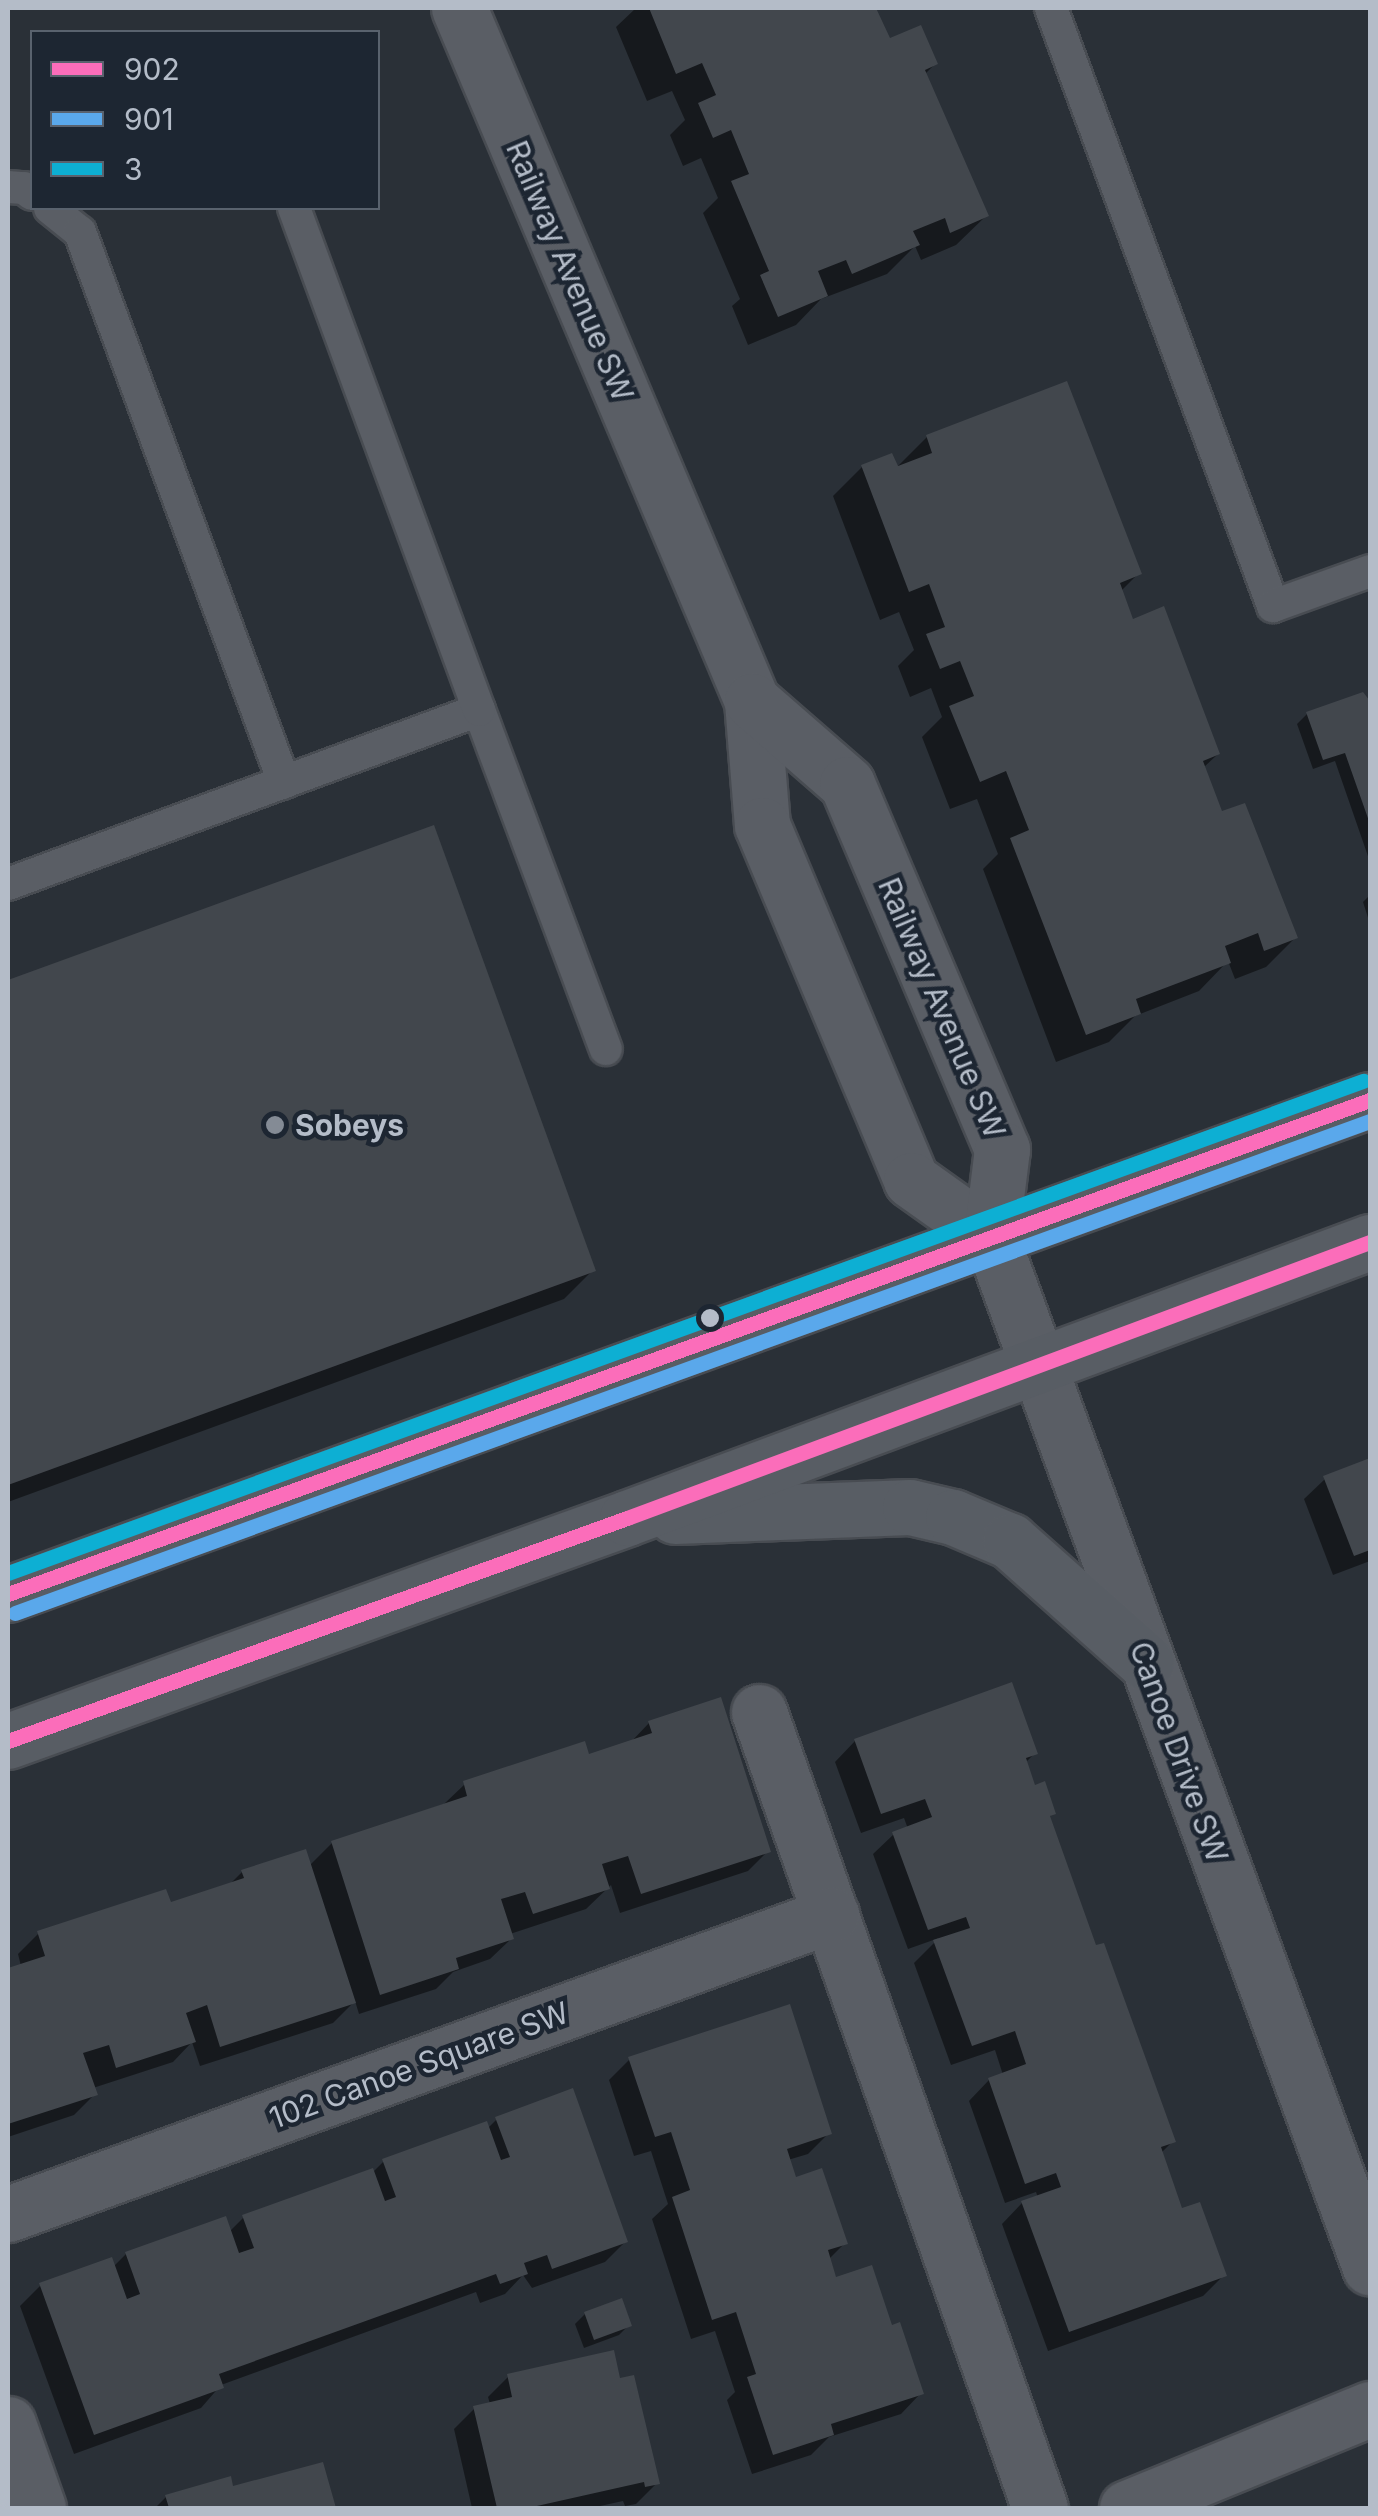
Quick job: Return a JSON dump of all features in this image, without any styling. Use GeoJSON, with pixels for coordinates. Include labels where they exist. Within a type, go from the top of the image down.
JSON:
{"type":"FeatureCollection","features":[{"type":"Feature","properties":{"kind":"main road"},"geometry":{"type":"LineString","coordinates":[[8,1594],[1370,1100]]}},
{"type":"Feature","properties":{"kind":"main road"},"geometry":{"type":"LineString","coordinates":[[8,1741],[627,1518],[1370,1242]]}},
{"type":"Feature","properties":{"kind":"main road"},"geometry":{"type":"LineString","coordinates":[[627,1518],[910,1507],[953,1517],[1010,1542],[1146,1662]]}},
{"type":"Feature","properties":{"kind":"street","name":"Railway Avenue SW"},"geometry":{"type":"LineString","coordinates":[[459,8],[752,701],[762,825],[911,1180],[991,1236],[1002,1149],[848,784],[752,701]]}},
{"type":"Feature","properties":{"kind":"street","name":"Canoe Drive SW"},"geometry":{"type":"LineString","coordinates":[[991,1236],[1370,2267]]}},
{"type":"Feature","properties":{"kind":"street"},"geometry":{"type":"LineString","coordinates":[[759,1712],[1040,2508]]}},
{"type":"Feature","properties":{"kind":"street","name":"102 Canoe Square SW"},"geometry":{"type":"LineString","coordinates":[[8,2214],[831,1916]]}},
{"type":"Feature","properties":{"kind":"street"},"geometry":{"type":"LineString","coordinates":[[1127,2508],[1370,2409]]}},
{"type":"Feature","properties":{"kind":"street"},"geometry":{"type":"LineString","coordinates":[[8,2424],[38,2508]]}},
{"type":"Feature","properties":{"kind":"lane"},"geometry":{"type":"LineString","coordinates":[[1051,8],[1273,606],[1370,571]]}},
{"type":"Feature","properties":{"kind":"lane"},"geometry":{"type":"LineString","coordinates":[[52,210],[80,232],[284,782]]}},
{"type":"Feature","properties":{"kind":"lane"},"geometry":{"type":"LineString","coordinates":[[295,210],[606,1049]]}},
{"type":"Feature","properties":{"kind":"lane"},"geometry":{"type":"LineString","coordinates":[[8,884],[480,710]]}},
{"type":"Feature","properties":{"kind":"building"},"geometry":{"type":"Polygon","coordinates":[[[649,8],[876,8],[890,38],[921,25],[938,64],[925,70],[989,216],[950,233],[945,218],[913,231],[920,245],[852,274],[846,260],[818,271],[828,296],[778,317],[760,275],[769,271],[731,181],[749,174],[731,130],[713,138],[698,103],[716,95],[702,63],[676,74],[649,8]]]}},
{"type":"Feature","properties":{"kind":"building"},"geometry":{"type":"Polygon","coordinates":[[[1067,381],[1142,574],[1120,583],[1133,619],[1164,606],[1220,754],[1203,761],[1222,811],[1245,803],[1298,938],[1264,951],[1258,933],[1225,946],[1231,963],[1136,999],[1141,1014],[1086,1035],[1010,838],[1029,830],[1006,771],[980,782],[949,706],[974,696],[960,661],[940,669],[926,634],[945,627],[929,584],[909,592],[861,465],[892,453],[898,466],[932,453],[926,435],[1067,381]]]}},
{"type":"Feature","properties":{"kind":"building"},"geometry":{"type":"Polygon","coordinates":[[[1363,692],[1370,701],[1370,824],[1345,753],[1323,760],[1306,712],[1363,692]]]}},
{"type":"Feature","properties":{"kind":"building","name":"Sobeys"},"geometry":{"type":"Polygon","coordinates":[[[434,825],[596,1271],[8,1485],[8,980],[434,825]]]}},
{"type":"Feature","properties":{"kind":"building"},"geometry":{"type":"Polygon","coordinates":[[[1370,1458],[1370,1550],[1354,1556],[1323,1476],[1370,1458]]]}},
{"type":"Feature","properties":{"kind":"building"},"geometry":{"type":"Polygon","coordinates":[[[1012,1682],[1038,1754],[1026,1758],[1035,1785],[1045,1781],[1056,1814],[1050,1816],[1096,1945],[1104,1943],[1176,2142],[1161,2147],[1182,2208],[1200,2202],[1227,2276],[1069,2332],[1021,2201],[1061,2187],[1056,2173],[1025,2184],[988,2078],[1026,2064],[1015,2031],[972,2046],[933,1940],[970,1928],[966,1917],[928,1930],[892,1832],[932,1817],[925,1799],[881,1814],[854,1739],[1012,1682]]]}},
{"type":"Feature","properties":{"kind":"building"},"geometry":{"type":"Polygon","coordinates":[[[721,1697],[771,1852],[641,1894],[628,1856],[602,1864],[610,1889],[533,1914],[525,1892],[501,1899],[514,1939],[456,1958],[459,1969],[380,1995],[331,1841],[467,1796],[463,1781],[585,1741],[589,1754],[652,1733],[648,1721],[721,1697]]]}},
{"type":"Feature","properties":{"kind":"building"},"geometry":{"type":"Polygon","coordinates":[[[306,1849],[356,2003],[220,2047],[207,2005],[186,2013],[196,2042],[116,2068],[109,2045],[83,2053],[98,2095],[8,2124],[8,1968],[45,1956],[37,1931],[166,1889],[171,1902],[244,1878],[241,1870],[306,1849]]]}},
{"type":"Feature","properties":{"kind":"building"},"geometry":{"type":"Polygon","coordinates":[[[790,2004],[832,2134],[787,2149],[796,2177],[822,2168],[848,2244],[828,2250],[836,2277],[872,2265],[892,2325],[900,2322],[924,2394],[831,2424],[834,2435],[773,2455],[747,2377],[756,2374],[736,2312],[712,2320],[672,2197],[690,2190],[671,2132],[655,2137],[628,2057],[790,2004]]]}},
{"type":"Feature","properties":{"kind":"building"},"geometry":{"type":"Polygon","coordinates":[[[573,2088],[628,2242],[552,2269],[547,2255],[524,2263],[528,2274],[500,2284],[496,2274],[219,2374],[224,2388],[94,2435],[39,2283],[112,2257],[127,2299],[140,2294],[125,2252],[226,2216],[239,2253],[254,2248],[242,2215],[373,2168],[385,2201],[396,2197],[382,2159],[487,2121],[501,2160],[510,2157],[495,2117],[573,2088]]]}},
{"type":"Feature","properties":{"kind":"building"},"geometry":{"type":"Polygon","coordinates":[[[622,2298],[632,2326],[594,2340],[584,2312],[622,2298]]]}},
{"type":"Feature","properties":{"kind":"building"},"geometry":{"type":"Polygon","coordinates":[[[614,2350],[620,2378],[634,2375],[660,2484],[645,2487],[644,2482],[528,2508],[497,2508],[473,2406],[512,2397],[507,2374],[614,2350]]]}},
{"type":"Feature","properties":{"kind":"building"},"geometry":{"type":"Polygon","coordinates":[[[323,2462],[336,2508],[169,2508],[165,2495],[231,2476],[233,2486],[323,2462]]]}},
{"type":"Feature","properties":{"kind":"transit line","name":"3"},"geometry":{"type":"LineString","coordinates":[[8,1573],[1363,1081]]}},
{"type":"Feature","properties":{"kind":"transit line","name":"902"},"geometry":{"type":"LineString","coordinates":[[8,1594],[1370,1100]]}},
{"type":"Feature","properties":{"kind":"transit line","name":"901"},"geometry":{"type":"LineString","coordinates":[[15,1613],[1370,1121]]}},
{"type":"Feature","properties":{"kind":"transit line","name":"902"},"geometry":{"type":"LineString","coordinates":[[8,1741],[627,1518],[1370,1242]]}},
{"type":"Feature","properties":{"kind":"place","name":"Sobeys"},"geometry":{"type":"Point","coordinates":[275,1125]}}]}
